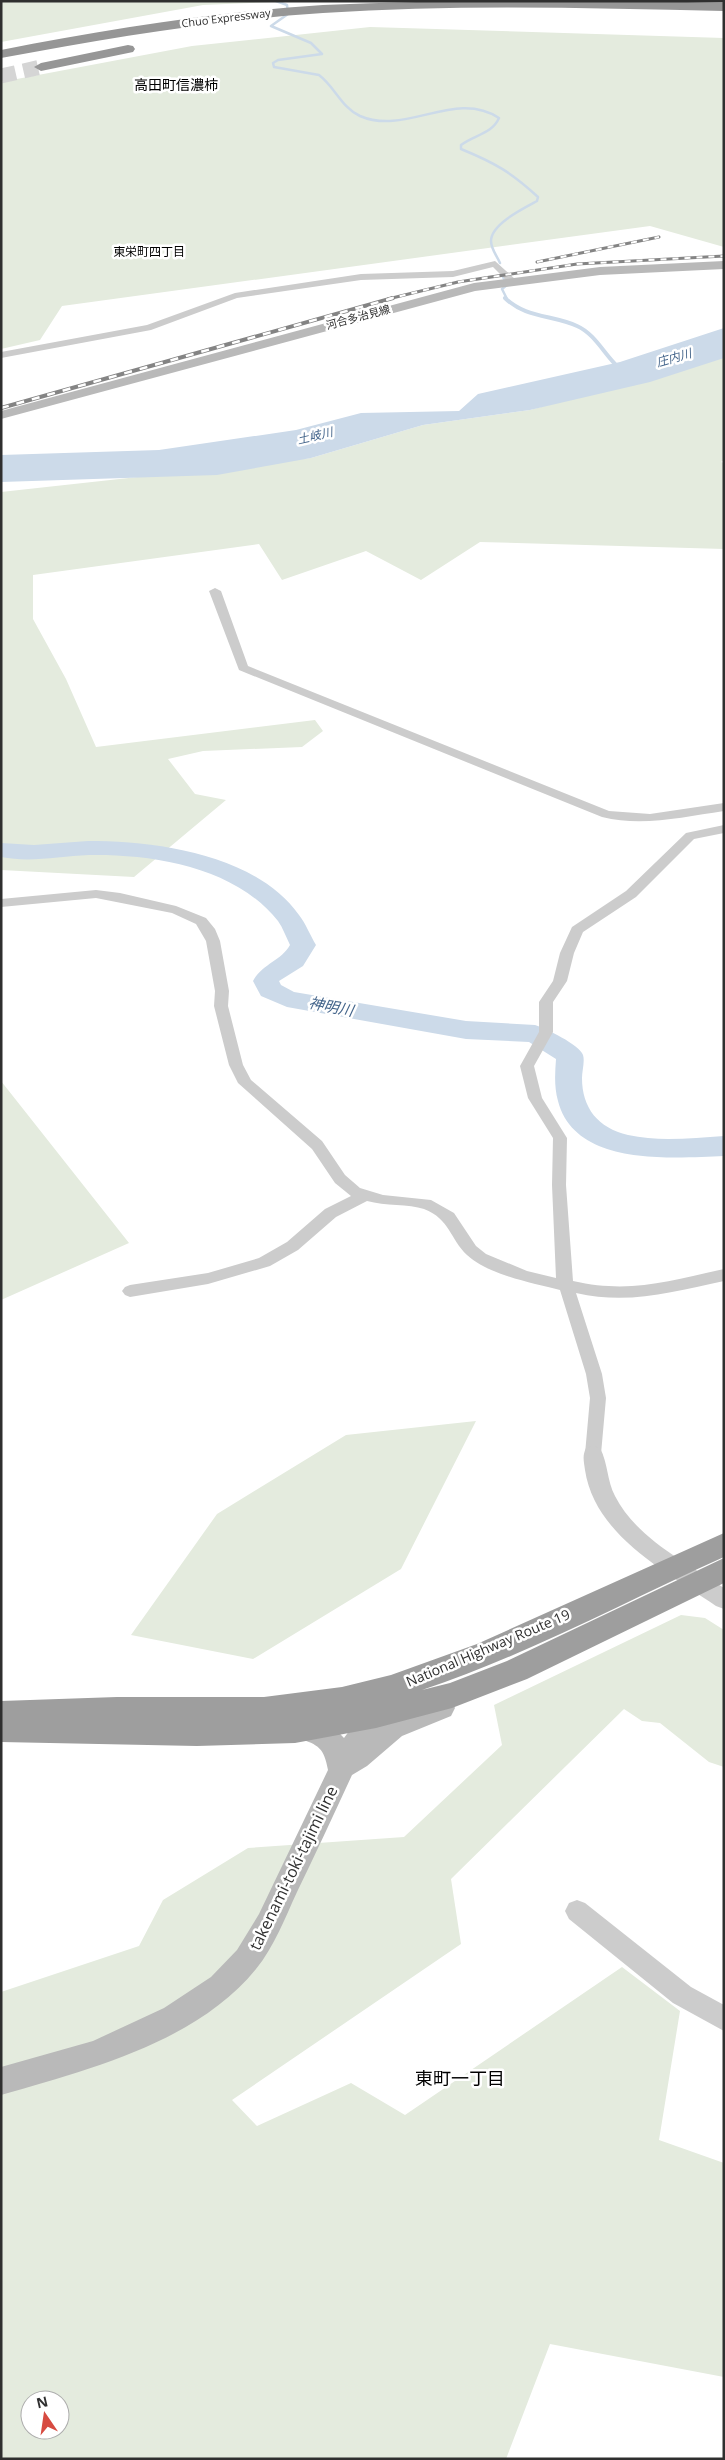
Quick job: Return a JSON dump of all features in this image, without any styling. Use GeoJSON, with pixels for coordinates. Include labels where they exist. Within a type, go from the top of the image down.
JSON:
{"type":"FeatureCollection","features":[{"type":"Feature","properties":{"kind":"highway","name":"Chuo Expressway"},"geometry":{"type":"LineString","coordinates":[[1,54],[104,35],[237,16],[500,2],[724,7]]}},
{"type":"Feature","properties":{"kind":"highway","name":"Chuo Expressway"},"geometry":{"type":"LineString","coordinates":[[179,38],[329,12],[494,8],[724,12]]}},
{"type":"Feature","properties":{"kind":"highway"},"geometry":{"type":"LineString","coordinates":[[41,67],[140,46]]}},
{"type":"Feature","properties":{"kind":"highway","name":"National Highway Route 19"},"geometry":{"type":"LineString","coordinates":[[1,1714],[132,1710],[218,1712],[286,1709],[341,1700],[397,1686],[455,1665],[724,1544]]}},
{"type":"Feature","properties":{"kind":"highway","name":"National Highway Route 19"},"geometry":{"type":"LineString","coordinates":[[1,1730],[197,1733],[307,1730],[376,1715],[452,1695],[517,1670],[724,1570]]}},
{"type":"Feature","properties":{"kind":"main road","name":"河合多治見線"},"geometry":{"type":"LineString","coordinates":[[1,415],[433,297],[512,281],[600,270],[724,265]]}},
{"type":"Feature","properties":{"kind":"main road"},"geometry":{"type":"LineString","coordinates":[[307,1730],[324,1735],[332,1742],[340,1754],[341,1768],[358,1758],[393,1728],[417,1717],[473,1698],[517,1670]]}},
{"type":"Feature","properties":{"kind":"main road","name":"takenami-toki-tajimi line"},"geometry":{"type":"LineString","coordinates":[[1,2081],[97,2054],[174,2018],[221,1986],[247,1959],[269,1923],[356,1739],[397,1686]]}},
{"type":"Feature","properties":{"kind":"street"},"geometry":{"type":"LineString","coordinates":[[1,355],[148,328],[206,309],[226,298],[361,277],[453,274],[495,264],[512,281]]}},
{"type":"Feature","properties":{"kind":"street"},"geometry":{"type":"LineString","coordinates":[[214,591],[243,668],[252,672],[606,814],[627,819],[653,818],[724,806]]}},
{"type":"Feature","properties":{"kind":"street"},"geometry":{"type":"LineString","coordinates":[[724,829],[690,836],[631,894],[577,930],[567,953],[560,981],[546,1002],[546,1032],[527,1066],[535,1098],[560,1138],[559,1185],[563,1275],[594,1374],[598,1398],[593,1454],[594,1472],[599,1490],[616,1517],[639,1540],[724,1600]]}},
{"type":"Feature","properties":{"kind":"street"},"geometry":{"type":"LineString","coordinates":[[1,903],[73,894],[104,895],[176,910],[201,921],[213,941],[222,991],[221,1006],[236,1065],[245,1083],[317,1145],[340,1179],[355,1192],[384,1200],[426,1204],[448,1217],[467,1245],[480,1258],[524,1276],[595,1292],[642,1294],[724,1276]]}},
{"type":"Feature","properties":{"kind":"street"},"geometry":{"type":"LineString","coordinates":[[130,1291],[229,1274],[254,1267],[301,1241],[320,1221],[340,1207],[366,1196]]}},
{"type":"Feature","properties":{"kind":"street"},"geometry":{"type":"LineString","coordinates":[[577,1911],[682,1995],[724,2019]]}},
{"type":"Feature","properties":{"kind":"shaded area"},"geometry":{"type":"Polygon","coordinates":[[[1,1],[297,1],[203,5],[1,42],[1,1]]]}},
{"type":"Feature","properties":{"kind":"shaded area"},"geometry":{"type":"Polygon","coordinates":[[[370,27],[724,38],[724,247],[650,226],[62,306],[40,340],[1,349],[1,82],[192,46],[370,27]]]}},
{"type":"Feature","properties":{"kind":"shaded area"},"geometry":{"type":"Polygon","coordinates":[[[724,357],[724,460],[721,462],[724,463],[724,549],[480,542],[421,580],[366,551],[282,580],[259,544],[33,575],[33,619],[66,679],[96,747],[315,720],[323,731],[302,747],[203,751],[168,759],[195,794],[226,800],[134,877],[1,870],[1,492],[311,458],[423,425],[530,410],[724,357]]]}},
{"type":"Feature","properties":{"kind":"shaded area"},"geometry":{"type":"Polygon","coordinates":[[[1,1081],[129,1243],[1,1300],[1,1081]]]}},
{"type":"Feature","properties":{"kind":"shaded area"},"geometry":{"type":"Polygon","coordinates":[[[476,1421],[401,1569],[253,1659],[131,1635],[217,1514],[346,1435],[476,1421]]]}},
{"type":"Feature","properties":{"kind":"shaded area"},"geometry":{"type":"Polygon","coordinates":[[[681,1615],[705,1618],[724,1630],[724,1767],[709,1762],[660,1723],[642,1721],[624,1709],[451,1879],[461,1944],[232,2100],[257,2126],[351,2083],[405,2115],[622,1967],[680,2011],[659,2140],[724,2163],[724,2377],[550,2344],[506,2459],[1,2459],[1,1992],[139,1946],[163,1900],[248,1848],[404,1837],[502,1745],[494,1705],[681,1615]]]}},
{"type":"Feature","properties":{"kind":"water"},"geometry":{"type":"Polygon","coordinates":[[[724,328],[724,358],[650,382],[530,410],[423,425],[311,458],[217,475],[1,482],[1,455],[159,450],[296,430],[361,413],[459,411],[478,394],[620,362],[724,328]]]}},
{"type":"Feature","properties":{"kind":"waterway"},"geometry":{"type":"LineString","coordinates":[[276,1],[287,5],[288,14],[271,26],[311,43],[322,54],[278,60],[273,63],[274,67],[319,75],[343,102],[360,116],[377,121],[395,121],[465,108],[482,110],[499,118],[492,128],[461,145],[461,149],[502,169],[538,197],[537,201],[502,223],[492,235],[492,247],[500,263]]}},
{"type":"Feature","properties":{"kind":"waterway"},"geometry":{"type":"LineString","coordinates":[[503,277],[507,285],[502,289],[507,299]]}},
{"type":"Feature","properties":{"kind":"waterway"},"geometry":{"type":"LineString","coordinates":[[505,298],[530,313],[577,326],[589,334],[618,367]]}},
{"type":"Feature","properties":{"kind":"waterway","name":"神明川"},"geometry":{"type":"LineString","coordinates":[[1,850],[34,853],[88,848],[117,848],[180,857],[212,866],[242,880],[268,897],[289,919],[303,945],[294,960],[269,975],[266,981],[270,990],[287,999],[358,1013],[466,1030],[535,1034],[570,1055],[569,1084],[571,1099],[576,1112],[589,1127],[606,1137],[624,1144],[644,1147],[724,1146]]}},
{"type":"Feature","properties":{"kind":"tunnel"},"geometry":{"type":"LineString","coordinates":[[1,76],[41,67]]}},
{"type":"Feature","properties":{"kind":"railway"},"geometry":{"type":"LineString","coordinates":[[537,262],[659,237]]}},
{"type":"Feature","properties":{"kind":"railway"},"geometry":{"type":"LineString","coordinates":[[388,299],[458,282],[577,264],[724,256]]}},
{"type":"Feature","properties":{"kind":"railway"},"geometry":{"type":"LineString","coordinates":[[1,408],[393,298]]}},
{"type":"Feature","properties":{"kind":"district","name":"高田町信濃柿"},"geometry":{"type":"Point","coordinates":[176,85]}},
{"type":"Feature","properties":{"kind":"district","name":"東栄町四丁目"},"geometry":{"type":"Point","coordinates":[149,252]}},
{"type":"Feature","properties":{"kind":"district","name":"東町一丁目"},"geometry":{"type":"Point","coordinates":[460,2079]}},
{"type":"Feature","properties":{"kind":"water label","name":"庄内川"},"geometry":{"type":"Point","coordinates":[674,358]}},
{"type":"Feature","properties":{"kind":"water label","name":"土岐川"},"geometry":{"type":"Point","coordinates":[315,436]}}]}
